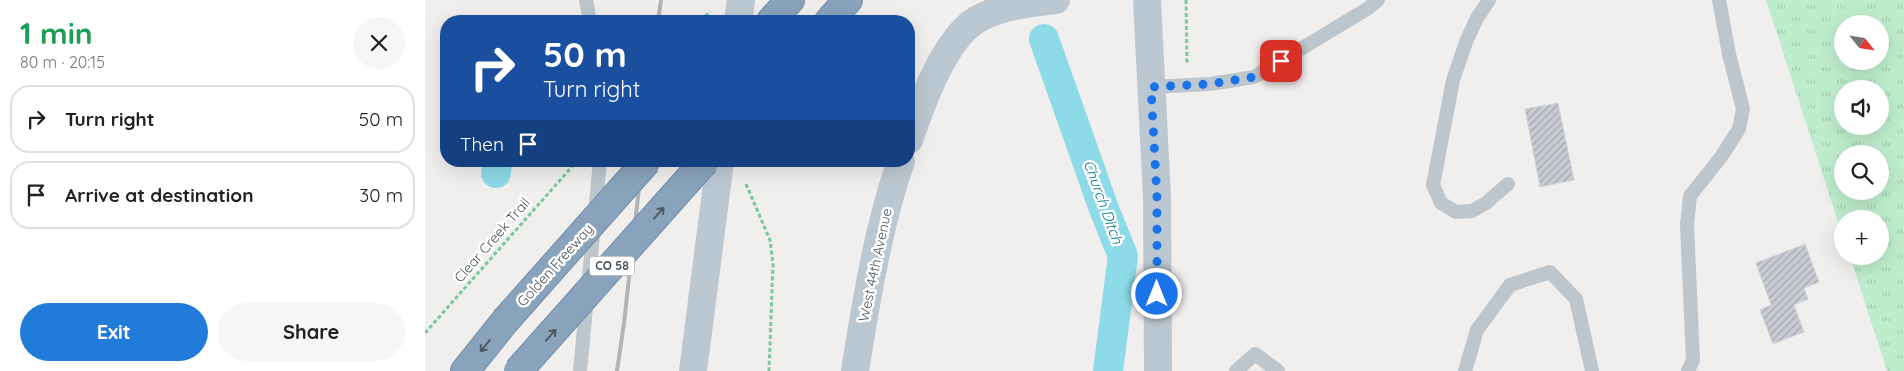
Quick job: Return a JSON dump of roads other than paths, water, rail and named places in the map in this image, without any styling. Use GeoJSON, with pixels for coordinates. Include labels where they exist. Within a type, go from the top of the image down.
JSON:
{"type":"FeatureCollection","features":[{"type":"Feature","properties":{"kind":"highway"},"geometry":{"type":"LineString","coordinates":[[776,15],[790,0]]}},
{"type":"Feature","properties":{"kind":"highway"},"geometry":{"type":"LineString","coordinates":[[834,15],[848,0]]}},
{"type":"Feature","properties":{"kind":"highway","name":"Golden Freeway"},"geometry":{"type":"LineString","coordinates":[[465,371],[505,321],[642,167]]}},
{"type":"Feature","properties":{"kind":"highway","name":"CO 58"},"geometry":{"type":"LineString","coordinates":[[518,371],[700,167]]}},
{"type":"Feature","properties":{"kind":"street"},"geometry":{"type":"LineString","coordinates":[[740,15],[741,0]]}},
{"type":"Feature","properties":{"kind":"street"},"geometry":{"type":"LineString","coordinates":[[915,125],[936,71],[953,42],[977,19],[1014,5],[1056,0]]}},
{"type":"Feature","properties":{"kind":"street"},"geometry":{"type":"LineString","coordinates":[[1147,0],[1157,198],[1158,371]]}},
{"type":"Feature","properties":{"kind":"street"},"geometry":{"type":"LineString","coordinates":[[693,371],[719,167]]}},
{"type":"Feature","properties":{"kind":"street","name":"West 44th Avenue"},"geometry":{"type":"LineString","coordinates":[[855,371],[867,296],[899,167]]}},
{"type":"Feature","properties":{"kind":"lane"},"geometry":{"type":"LineString","coordinates":[[586,0],[589,15]]}},
{"type":"Feature","properties":{"kind":"lane"},"geometry":{"type":"LineString","coordinates":[[1151,87],[1210,84],[1254,77],[1367,9],[1378,0]]}},
{"type":"Feature","properties":{"kind":"lane"},"geometry":{"type":"LineString","coordinates":[[1489,0],[1477,18],[1453,80],[1433,186],[1441,204],[1456,212],[1472,212],[1486,204],[1508,184]]}},
{"type":"Feature","properties":{"kind":"lane"},"geometry":{"type":"LineString","coordinates":[[1689,371],[1693,360],[1687,225],[1690,196],[1721,157],[1739,129],[1743,109],[1729,54],[1719,0]]}},
{"type":"Feature","properties":{"kind":"lane"},"geometry":{"type":"LineString","coordinates":[[580,371],[599,167]]}},
{"type":"Feature","properties":{"kind":"lane"},"geometry":{"type":"LineString","coordinates":[[1465,371],[1477,330],[1510,285],[1550,272],[1575,299],[1592,371]]}},
{"type":"Feature","properties":{"kind":"lane"},"geometry":{"type":"LineString","coordinates":[[1236,371],[1255,354],[1278,371]]}},
{"type":"Feature","properties":{"kind":"waterway","name":"Church Ditch"},"geometry":{"type":"LineString","coordinates":[[1044,39],[1104,209],[1123,256],[1108,371]]}},
{"type":"Feature","properties":{"kind":"waterway"},"geometry":{"type":"LineString","coordinates":[[496,167],[496,173]]}},
{"type":"Feature","properties":{"kind":"railway"},"geometry":{"type":"LineString","coordinates":[[659,15],[661,0]]}},
{"type":"Feature","properties":{"kind":"railway"},"geometry":{"type":"LineString","coordinates":[[617,371],[641,167]]}}]}
